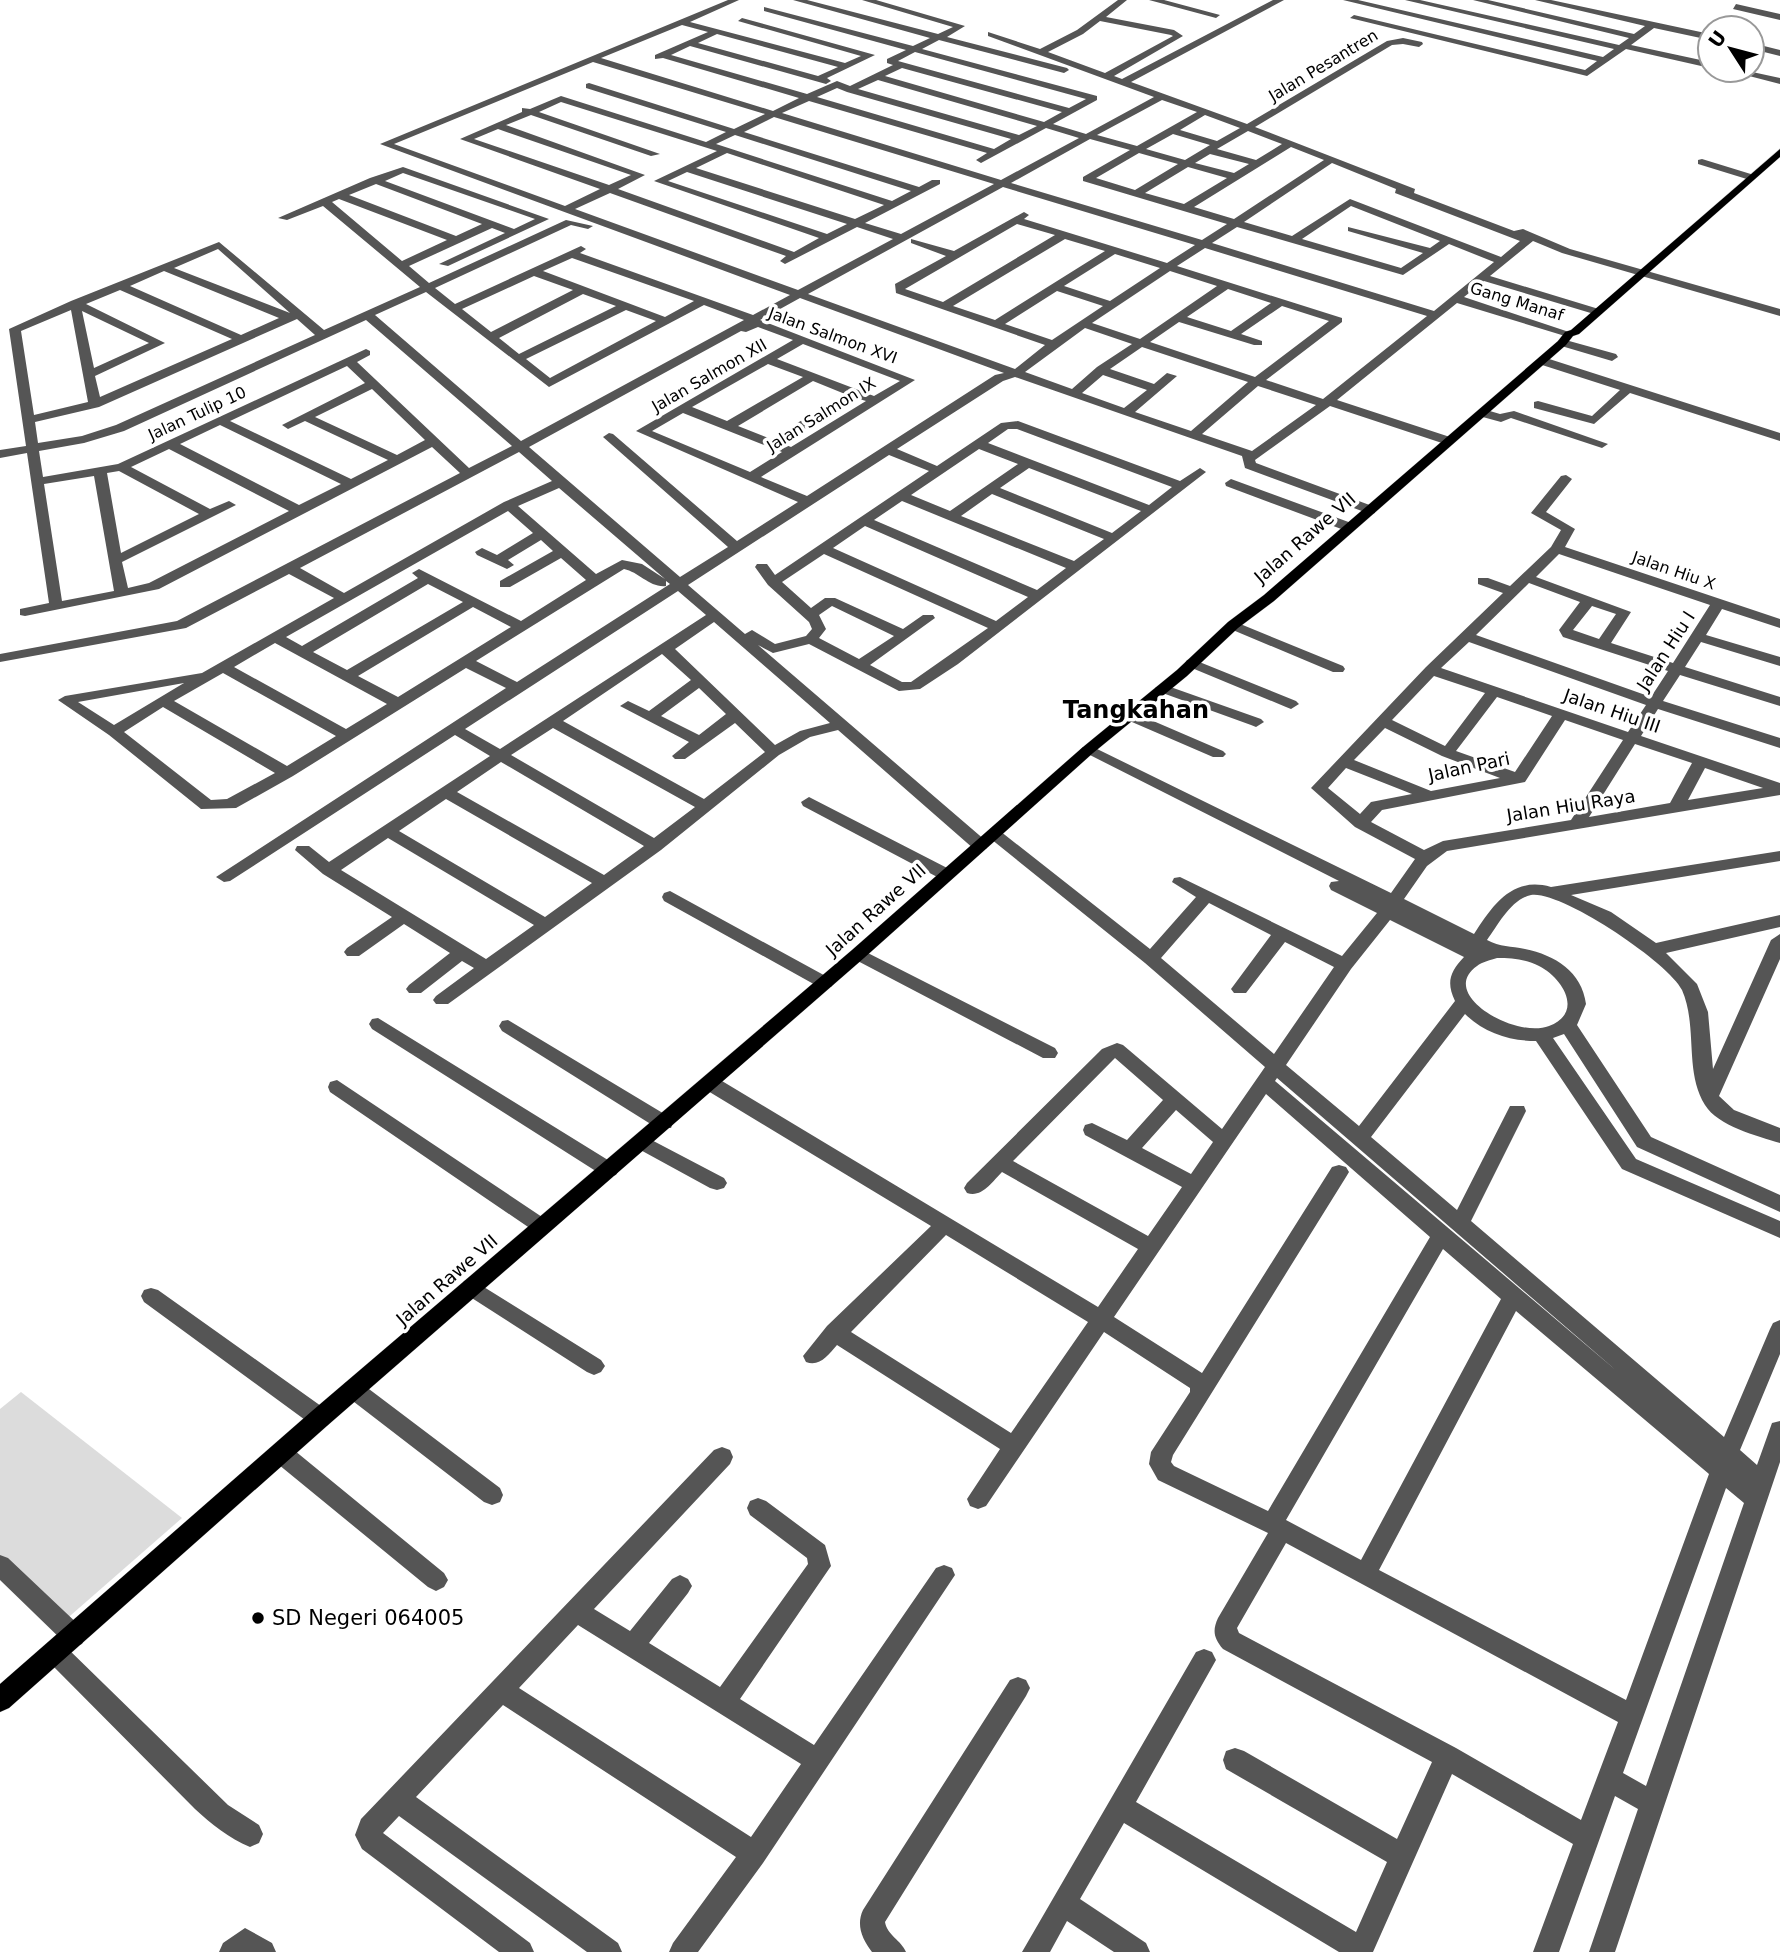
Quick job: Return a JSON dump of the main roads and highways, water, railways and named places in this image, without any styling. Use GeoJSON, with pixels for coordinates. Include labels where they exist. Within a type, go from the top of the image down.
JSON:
{"type":"FeatureCollection","features":[{"type":"Feature","properties":{"kind":"main road","name":"Jalan Rawe VII"},"geometry":{"type":"LineString","coordinates":[[0,1700],[353,1389],[664,1123],[1084,754],[1483,413],[1543,361],[1565,338],[1780,152]]}},
{"type":"Feature","properties":{"kind":"place","name":"SD Negeri 064005"},"geometry":{"type":"Point","coordinates":[258,1618]}},
{"type":"Feature","properties":{"kind":"district","name":"Tangkahan"},"geometry":{"type":"Point","coordinates":[1136,710]}}]}
